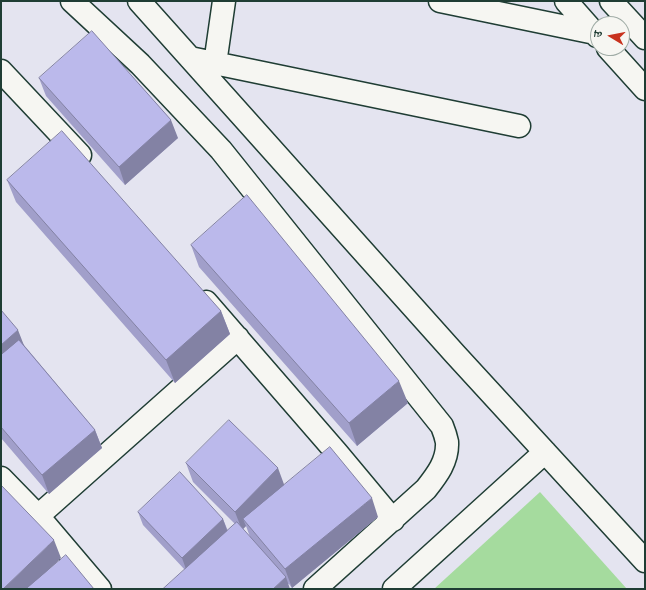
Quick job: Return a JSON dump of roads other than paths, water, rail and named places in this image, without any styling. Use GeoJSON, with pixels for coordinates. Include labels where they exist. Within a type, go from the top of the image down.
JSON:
{"type":"FeatureCollection","features":[{"type":"Feature","properties":{"kind":"street"},"geometry":{"type":"LineString","coordinates":[[72,1],[140,64],[221,150],[442,426],[447,442],[445,460],[426,489],[315,589]]}},
{"type":"Feature","properties":{"kind":"street"},"geometry":{"type":"LineString","coordinates":[[139,1],[645,561]]}},
{"type":"Feature","properties":{"kind":"street"},"geometry":{"type":"LineString","coordinates":[[215,64],[224,1]]}},
{"type":"Feature","properties":{"kind":"street"},"geometry":{"type":"LineString","coordinates":[[440,1],[590,37]]}},
{"type":"Feature","properties":{"kind":"street"},"geometry":{"type":"LineString","coordinates":[[566,1],[590,28]]}},
{"type":"Feature","properties":{"kind":"street"},"geometry":{"type":"LineString","coordinates":[[612,1],[645,38]]}},
{"type":"Feature","properties":{"kind":"street"},"geometry":{"type":"LineString","coordinates":[[615,56],[645,89]]}},
{"type":"Feature","properties":{"kind":"street"},"geometry":{"type":"LineString","coordinates":[[190,58],[519,126]]}},
{"type":"Feature","properties":{"kind":"street"},"geometry":{"type":"LineString","coordinates":[[1,71],[94,171]]}},
{"type":"Feature","properties":{"kind":"street"},"geometry":{"type":"LineString","coordinates":[[194,288],[393,520]]}},
{"type":"Feature","properties":{"kind":"street"},"geometry":{"type":"LineString","coordinates":[[38,516],[238,338]]}},
{"type":"Feature","properties":{"kind":"street"},"geometry":{"type":"LineString","coordinates":[[394,589],[545,452]]}},
{"type":"Feature","properties":{"kind":"street"},"geometry":{"type":"LineString","coordinates":[[1,478],[38,516],[100,589]]}}]}
